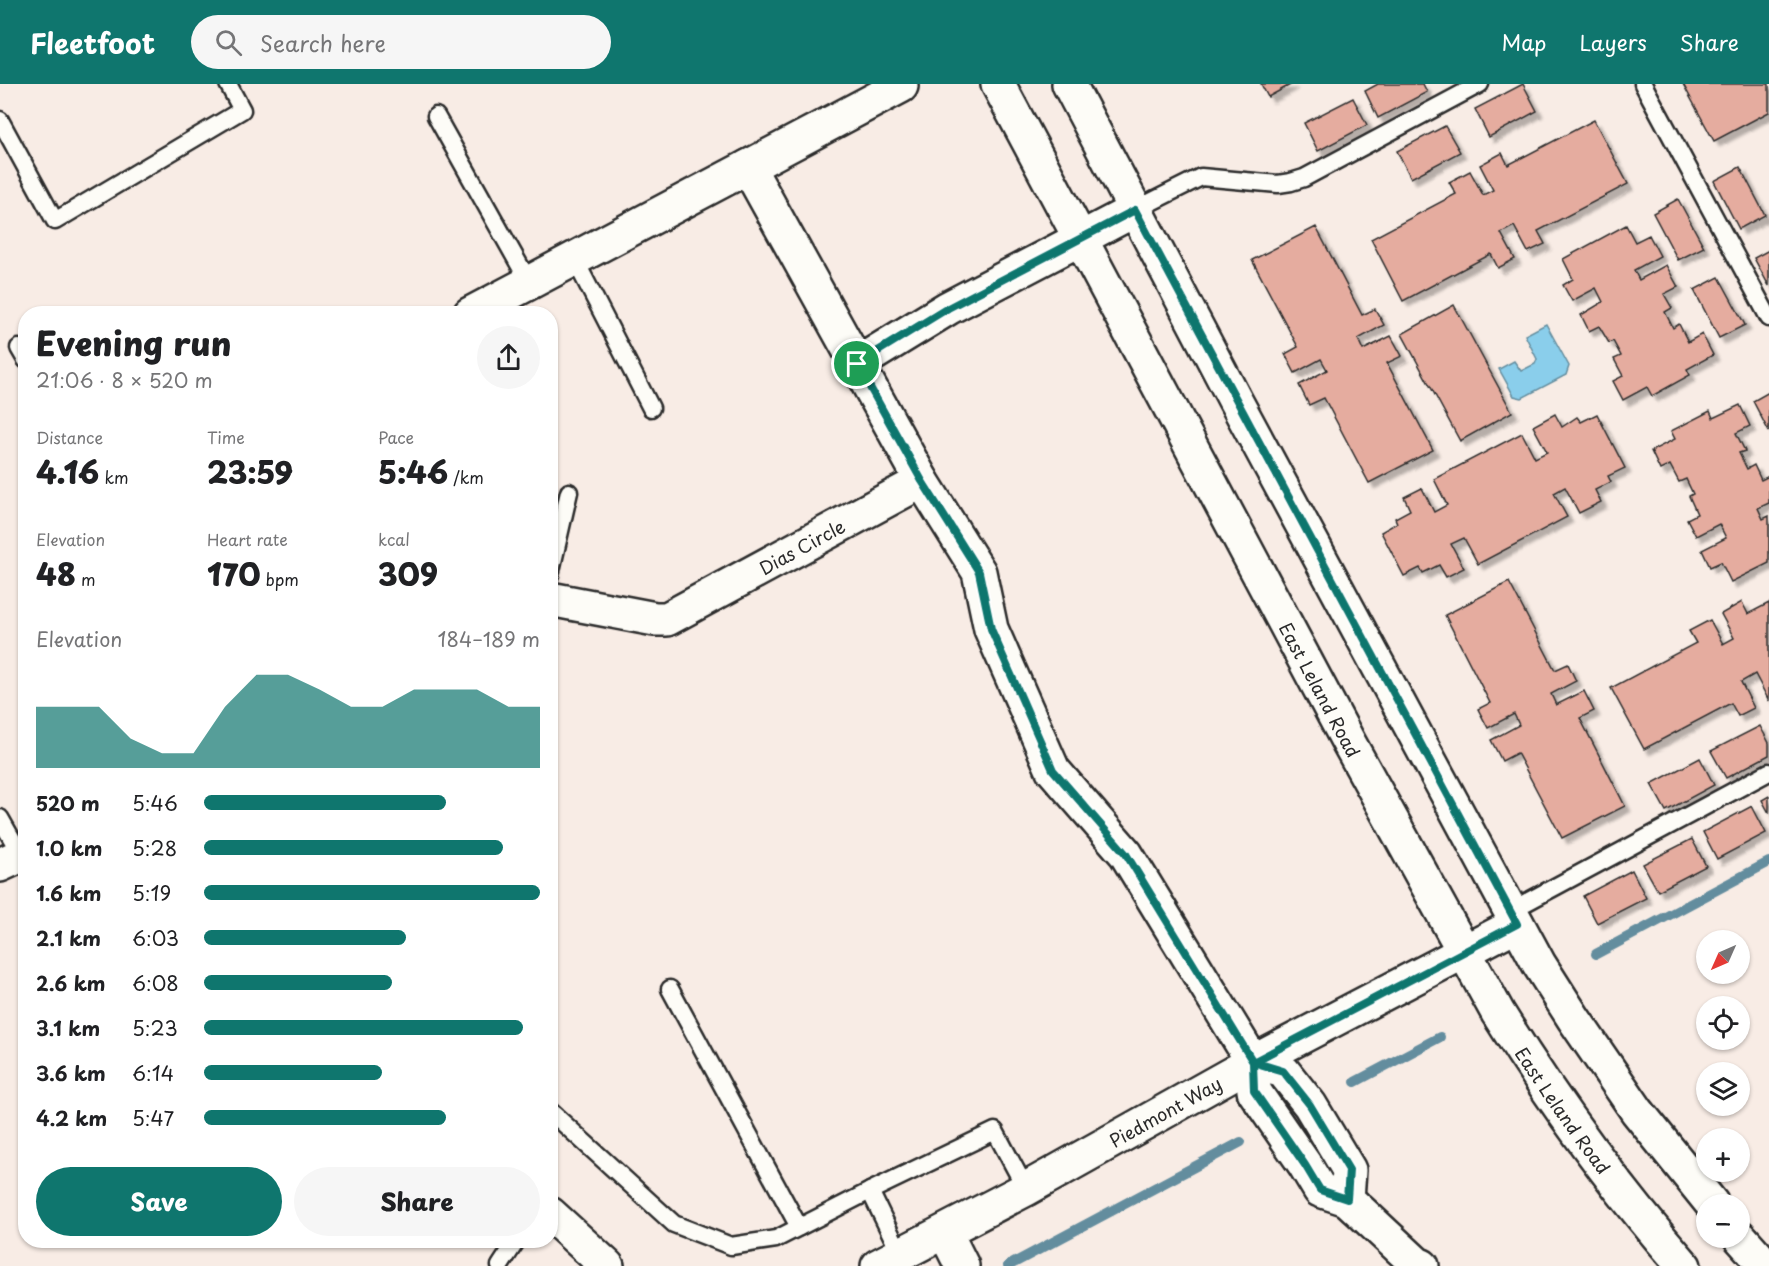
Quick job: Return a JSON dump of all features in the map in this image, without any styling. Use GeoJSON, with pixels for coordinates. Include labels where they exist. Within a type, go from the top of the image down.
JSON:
{"type":"FeatureCollection","features":[{"type":"Feature","properties":{"kind":"street","name":"East Leland Road"},"geometry":{"type":"LineString","coordinates":[[998,84],[1349,743],[1498,1013],[1553,1098],[1616,1185],[1684,1266]]}},
{"type":"Feature","properties":{"kind":"street"},"geometry":{"type":"LineString","coordinates":[[1069,84],[1513,918],[1563,1003],[1602,1062],[1637,1111],[1704,1194]]}},
{"type":"Feature","properties":{"kind":"street"},"geometry":{"type":"LineString","coordinates":[[485,306],[901,86]]}},
{"type":"Feature","properties":{"kind":"street"},"geometry":{"type":"LineString","coordinates":[[748,168],[922,481],[979,572],[991,629],[1053,770],[1126,854],[1253,1062],[1283,1071],[1310,1105],[1349,1170],[1347,1199],[1418,1265]]}},
{"type":"Feature","properties":{"kind":"street"},"geometry":{"type":"LineString","coordinates":[[857,364],[948,308],[1135,210]]}},
{"type":"Feature","properties":{"kind":"street","name":"Dias Circle"},"geometry":{"type":"LineString","coordinates":[[558,600],[655,619],[667,619],[922,481]]}},
{"type":"Feature","properties":{"kind":"street","name":"Piedmont Way"},"geometry":{"type":"LineString","coordinates":[[889,1260],[1026,1189],[1253,1062],[1465,951],[1513,918]]}},
{"type":"Feature","properties":{"kind":"street"},"geometry":{"type":"LineString","coordinates":[[558,1221],[607,1266]]}},
{"type":"Feature","properties":{"kind":"street"},"geometry":{"type":"LineString","coordinates":[[945,1232],[962,1266]]}},
{"type":"Feature","properties":{"kind":"street"},"geometry":{"type":"LineString","coordinates":[[1750,1248],[1766,1266]]}},
{"type":"Feature","properties":{"kind":"lane"},"geometry":{"type":"LineString","coordinates":[[0,120],[55,221],[242,110],[228,84]]}},
{"type":"Feature","properties":{"kind":"lane"},"geometry":{"type":"LineString","coordinates":[[1135,210],[1201,177],[1278,184],[1291,183],[1480,84]]}},
{"type":"Feature","properties":{"kind":"lane"},"geometry":{"type":"LineString","coordinates":[[1643,84],[1769,318]]}},
{"type":"Feature","properties":{"kind":"lane"},"geometry":{"type":"LineString","coordinates":[[436,116],[529,282]]}},
{"type":"Feature","properties":{"kind":"lane"},"geometry":{"type":"LineString","coordinates":[[574,258],[651,408]]}},
{"type":"Feature","properties":{"kind":"lane"},"geometry":{"type":"LineString","coordinates":[[558,540],[569,492]]}},
{"type":"Feature","properties":{"kind":"lane"},"geometry":{"type":"LineString","coordinates":[[1513,918],[1577,874],[1769,772]]}},
{"type":"Feature","properties":{"kind":"lane"},"geometry":{"type":"LineString","coordinates":[[0,818],[15,857]]}},
{"type":"Feature","properties":{"kind":"lane"},"geometry":{"type":"LineString","coordinates":[[670,989],[799,1227]]}},
{"type":"Feature","properties":{"kind":"lane"},"geometry":{"type":"LineString","coordinates":[[558,1118],[675,1224],[730,1246],[776,1239],[995,1131],[1026,1189]]}},
{"type":"Feature","properties":{"kind":"lane"},"geometry":{"type":"LineString","coordinates":[[870,1191],[889,1260]]}},
{"type":"Feature","properties":{"kind":"lane"},"geometry":{"type":"LineString","coordinates":[[500,1266],[512,1248]]}},
{"type":"Feature","properties":{"kind":"water"},"geometry":{"type":"Polygon","coordinates":[[[1546,324],[1569,366],[1566,375],[1522,398],[1514,396],[1499,369],[1514,361],[1521,371],[1535,364],[1537,359],[1525,335],[1546,324]]]}},
{"type":"Feature","properties":{"kind":"building"},"geometry":{"type":"Polygon","coordinates":[[[1261,84],[1292,84],[1268,97],[1261,84]]]}},
{"type":"Feature","properties":{"kind":"building"},"geometry":{"type":"Polygon","coordinates":[[[1378,84],[1423,84],[1427,92],[1378,118],[1365,91],[1378,84]]]}},
{"type":"Feature","properties":{"kind":"building"},"geometry":{"type":"Polygon","coordinates":[[[1523,84],[1537,111],[1489,137],[1475,109],[1523,84]]]}},
{"type":"Feature","properties":{"kind":"building"},"geometry":{"type":"Polygon","coordinates":[[[1683,84],[1769,84],[1769,112],[1714,141],[1683,84]]]}},
{"type":"Feature","properties":{"kind":"building"},"geometry":{"type":"Polygon","coordinates":[[[1353,98],[1367,125],[1318,151],[1304,123],[1353,98]]]}},
{"type":"Feature","properties":{"kind":"building"},"geometry":{"type":"Polygon","coordinates":[[[1594,120],[1628,184],[1538,231],[1545,244],[1528,252],[1514,226],[1501,233],[1515,259],[1498,268],[1491,254],[1403,301],[1371,239],[1456,194],[1449,182],[1470,171],[1483,195],[1493,190],[1480,165],[1502,153],[1508,165],[1594,120]]]}},
{"type":"Feature","properties":{"kind":"building"},"geometry":{"type":"Polygon","coordinates":[[[1445,126],[1460,152],[1411,178],[1397,151],[1445,126]]]}},
{"type":"Feature","properties":{"kind":"building"},"geometry":{"type":"Polygon","coordinates":[[[1740,167],[1765,215],[1739,229],[1714,181],[1740,167]]]}},
{"type":"Feature","properties":{"kind":"building"},"geometry":{"type":"Polygon","coordinates":[[[1678,199],[1704,247],[1678,260],[1653,213],[1678,199]]]}},
{"type":"Feature","properties":{"kind":"building"},"geometry":{"type":"Polygon","coordinates":[[[1626,225],[1635,242],[1649,235],[1660,256],[1634,270],[1639,280],[1666,265],[1678,287],[1664,294],[1672,308],[1665,312],[1673,328],[1679,324],[1688,342],[1702,334],[1713,355],[1687,369],[1690,375],[1652,396],[1647,387],[1623,400],[1613,381],[1623,376],[1614,359],[1621,356],[1613,341],[1609,343],[1599,326],[1589,331],[1581,315],[1603,302],[1596,288],[1572,301],[1563,285],[1573,279],[1563,259],[1626,225]]]}},
{"type":"Feature","properties":{"kind":"building"},"geometry":{"type":"Polygon","coordinates":[[[1316,227],[1362,315],[1375,309],[1384,325],[1358,339],[1363,350],[1391,336],[1402,356],[1387,363],[1433,450],[1369,483],[1324,398],[1309,405],[1299,385],[1327,370],[1321,359],[1295,373],[1285,354],[1298,347],[1252,260],[1316,227]]]}},
{"type":"Feature","properties":{"kind":"building"},"geometry":{"type":"Polygon","coordinates":[[[1769,250],[1769,286],[1754,258],[1769,250]]]}},
{"type":"Feature","properties":{"kind":"building"},"geometry":{"type":"Polygon","coordinates":[[[1719,277],[1745,325],[1719,338],[1694,290],[1719,277]]]}},
{"type":"Feature","properties":{"kind":"building"},"geometry":{"type":"Polygon","coordinates":[[[1454,305],[1512,412],[1460,441],[1402,334],[1454,305]]]}},
{"type":"Feature","properties":{"kind":"building"},"geometry":{"type":"Polygon","coordinates":[[[1769,392],[1769,432],[1753,401],[1769,392]]]}},
{"type":"Feature","properties":{"kind":"building"},"geometry":{"type":"Polygon","coordinates":[[[1740,405],[1750,426],[1736,433],[1745,451],[1739,453],[1747,469],[1754,465],[1761,480],[1769,476],[1769,503],[1758,508],[1763,519],[1769,516],[1769,563],[1731,582],[1721,562],[1710,567],[1702,550],[1726,538],[1719,524],[1696,536],[1687,519],[1697,514],[1689,496],[1693,494],[1686,479],[1679,482],[1670,465],[1660,470],[1651,451],[1675,439],[1671,431],[1710,411],[1713,418],[1740,405]]]}},
{"type":"Feature","properties":{"kind":"building"},"geometry":{"type":"Polygon","coordinates":[[[1555,414],[1562,427],[1577,417],[1581,422],[1597,414],[1625,468],[1608,476],[1611,482],[1595,490],[1601,502],[1579,513],[1565,487],[1554,493],[1567,517],[1478,564],[1464,538],[1451,544],[1464,568],[1446,577],[1439,565],[1423,573],[1420,568],[1404,576],[1381,532],[1397,523],[1395,518],[1410,510],[1404,497],[1422,488],[1434,512],[1447,505],[1434,479],[1522,433],[1535,458],[1547,452],[1533,426],[1555,414]]]}},
{"type":"Feature","properties":{"kind":"building"},"geometry":{"type":"Polygon","coordinates":[[[1509,582],[1555,670],[1568,664],[1576,681],[1551,694],[1556,705],[1584,691],[1594,711],[1580,718],[1625,806],[1562,838],[1517,753],[1502,761],[1491,740],[1519,725],[1514,714],[1488,728],[1478,709],[1490,703],[1445,615],[1509,582]]]}},
{"type":"Feature","properties":{"kind":"building"},"geometry":{"type":"Polygon","coordinates":[[[1742,602],[1748,614],[1769,603],[1769,701],[1755,674],[1741,682],[1754,708],[1738,716],[1731,703],[1644,749],[1611,688],[1696,643],[1689,631],[1710,620],[1723,644],[1734,638],[1721,614],[1742,602]]]}},
{"type":"Feature","properties":{"kind":"building"},"geometry":{"type":"Polygon","coordinates":[[[1760,726],[1769,743],[1769,755],[1726,778],[1711,751],[1760,726]]]}},
{"type":"Feature","properties":{"kind":"building"},"geometry":{"type":"Polygon","coordinates":[[[1700,758],[1714,785],[1666,811],[1651,784],[1700,758]]]}},
{"type":"Feature","properties":{"kind":"building"},"geometry":{"type":"Polygon","coordinates":[[[1769,796],[1769,813],[1762,800],[1769,796]]]}},
{"type":"Feature","properties":{"kind":"building"},"geometry":{"type":"Polygon","coordinates":[[[1752,806],[1766,833],[1717,859],[1703,832],[1752,806]]]}},
{"type":"Feature","properties":{"kind":"building"},"geometry":{"type":"Polygon","coordinates":[[[1692,839],[1706,866],[1658,891],[1643,864],[1692,839]]]}},
{"type":"Feature","properties":{"kind":"building"},"geometry":{"type":"Polygon","coordinates":[[[1632,870],[1646,898],[1597,923],[1583,896],[1632,870]]]}},
{"type":"Feature","properties":{"kind":"waterway"},"geometry":{"type":"LineString","coordinates":[[1596,954],[1769,862]]}},
{"type":"Feature","properties":{"kind":"waterway"},"geometry":{"type":"LineString","coordinates":[[1355,1082],[1440,1037]]}},
{"type":"Feature","properties":{"kind":"waterway"},"geometry":{"type":"LineString","coordinates":[[1008,1266],[1241,1142]]}},
{"type":"Feature","properties":{"kind":"route"},"geometry":{"type":"LineString","coordinates":[[857,364],[922,481],[979,572],[991,629],[1053,770],[1126,854],[1253,1062],[1283,1071],[1310,1105],[1349,1170],[1347,1199],[1320,1190],[1254,1091],[1253,1062],[1517,924],[1135,210],[948,308],[857,364]]}}]}
